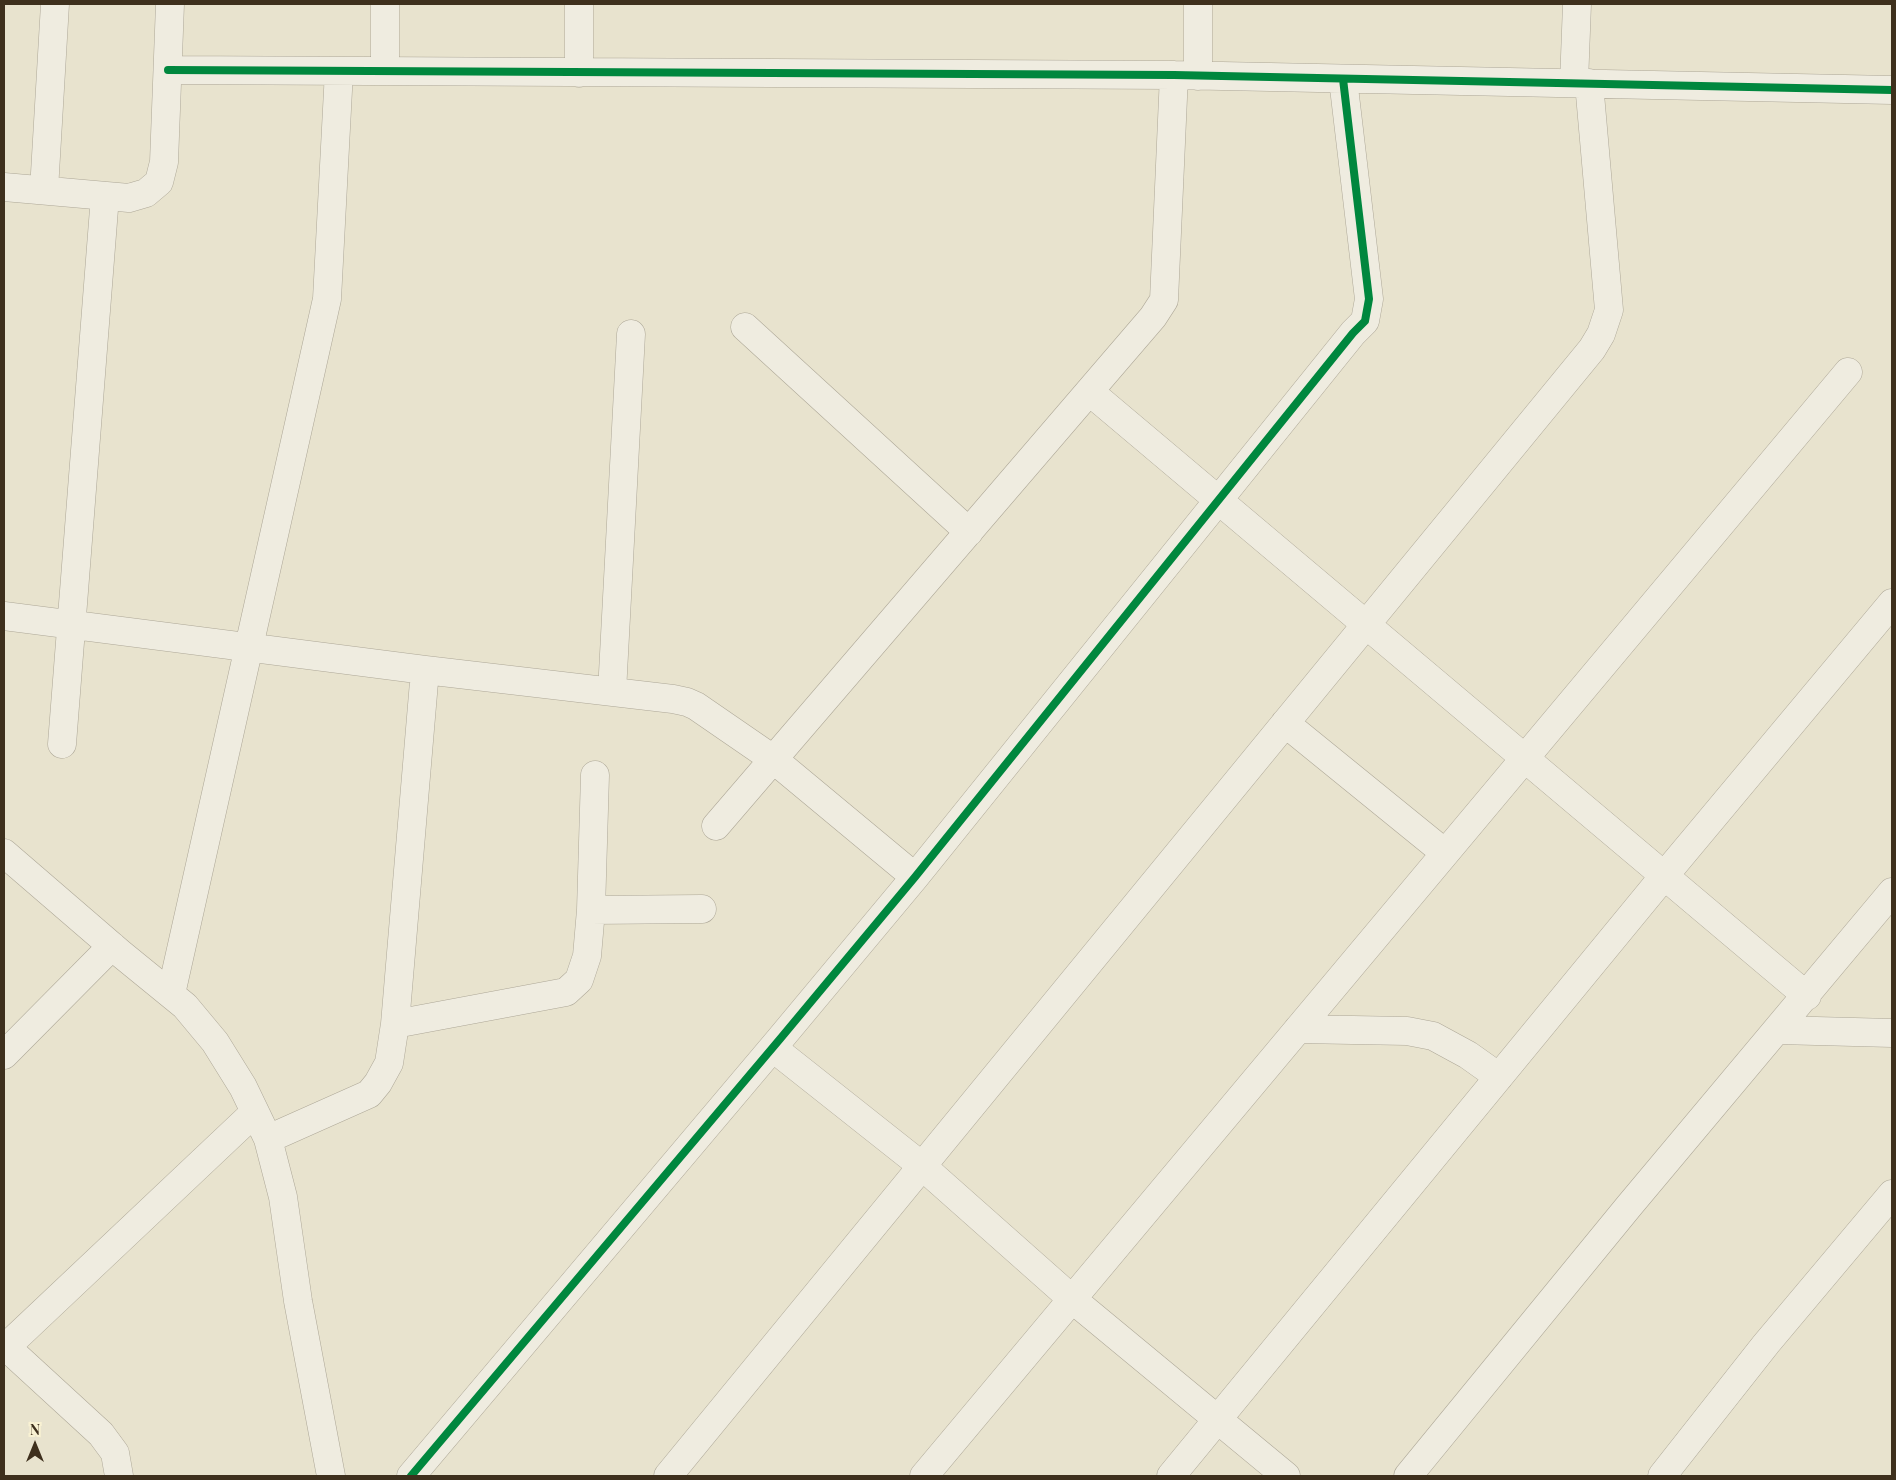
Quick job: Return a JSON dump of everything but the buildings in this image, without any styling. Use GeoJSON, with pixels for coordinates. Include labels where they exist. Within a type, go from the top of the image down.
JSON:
{"type":"FeatureCollection","features":[{"type":"Feature","properties":{"kind":"street"},"geometry":{"type":"LineString","coordinates":[[44,190],[55,4]]}},
{"type":"Feature","properties":{"kind":"street"},"geometry":{"type":"LineString","coordinates":[[4,187],[129,198],[146,193],[159,182],[164,162],[170,4]]}},
{"type":"Feature","properties":{"kind":"street"},"geometry":{"type":"LineString","coordinates":[[384,4],[385,72]]}},
{"type":"Feature","properties":{"kind":"street"},"geometry":{"type":"LineString","coordinates":[[579,4],[579,73]]}},
{"type":"Feature","properties":{"kind":"street"},"geometry":{"type":"LineString","coordinates":[[716,826],[1090,392],[1153,317],[1164,300],[1186,76],[1198,4]]}},
{"type":"Feature","properties":{"kind":"street"},"geometry":{"type":"LineString","coordinates":[[668,1476],[1592,349],[1601,334],[1609,310],[1581,83],[1577,4]]}},
{"type":"Feature","properties":{"kind":"street"},"geometry":{"type":"LineString","coordinates":[[168,70],[1186,76],[1892,90]]}},
{"type":"Feature","properties":{"kind":"street"},"geometry":{"type":"LineString","coordinates":[[171,994],[327,299],[338,72]]}},
{"type":"Feature","properties":{"kind":"street"},"geometry":{"type":"LineString","coordinates":[[411,1476],[915,877],[1353,333],[1365,321],[1369,299],[1343,79]]}},
{"type":"Feature","properties":{"kind":"street"},"geometry":{"type":"LineString","coordinates":[[62,744],[105,196]]}},
{"type":"Feature","properties":{"kind":"street"},"geometry":{"type":"LineString","coordinates":[[745,327],[969,532]]}},
{"type":"Feature","properties":{"kind":"street"},"geometry":{"type":"LineString","coordinates":[[612,692],[631,334]]}},
{"type":"Feature","properties":{"kind":"street"},"geometry":{"type":"LineString","coordinates":[[924,1476],[1848,372]]}},
{"type":"Feature","properties":{"kind":"street"},"geometry":{"type":"LineString","coordinates":[[1090,392],[1806,996]]}},
{"type":"Feature","properties":{"kind":"street"},"geometry":{"type":"LineString","coordinates":[[1171,1476],[1664,876],[1892,602]]}},
{"type":"Feature","properties":{"kind":"street"},"geometry":{"type":"LineString","coordinates":[[4,616],[687,702],[696,706],[773,759],[915,877]]}},
{"type":"Feature","properties":{"kind":"street"},"geometry":{"type":"LineString","coordinates":[[268,1139],[369,1094],[378,1083],[389,1063],[395,1024],[425,670]]}},
{"type":"Feature","properties":{"kind":"street"},"geometry":{"type":"LineString","coordinates":[[1285,723],[1445,853]]}},
{"type":"Feature","properties":{"kind":"street"},"geometry":{"type":"LineString","coordinates":[[395,1024],[566,992],[578,980],[587,956],[591,910],[595,774]]}},
{"type":"Feature","properties":{"kind":"street"},"geometry":{"type":"LineString","coordinates":[[4,853],[185,1006],[214,1042],[243,1088],[268,1139],[282,1197],[298,1301],[331,1476]]}},
{"type":"Feature","properties":{"kind":"street"},"geometry":{"type":"LineString","coordinates":[[1408,1476],[1629,1206],[1892,892]]}},
{"type":"Feature","properties":{"kind":"street"},"geometry":{"type":"LineString","coordinates":[[591,910],[702,909]]}},
{"type":"Feature","properties":{"kind":"street"},"geometry":{"type":"LineString","coordinates":[[4,1055],[112,946]]}},
{"type":"Feature","properties":{"kind":"street"},"geometry":{"type":"LineString","coordinates":[[1298,1029],[1407,1031],[1433,1036],[1468,1055],[1499,1077]]}},
{"type":"Feature","properties":{"kind":"street"},"geometry":{"type":"LineString","coordinates":[[1778,1030],[1892,1033]]}},
{"type":"Feature","properties":{"kind":"street"},"geometry":{"type":"LineString","coordinates":[[773,1048],[922,1166],[1072,1299],[1286,1476]]}},
{"type":"Feature","properties":{"kind":"street"},"geometry":{"type":"LineString","coordinates":[[119,1476],[115,1453],[101,1434],[4,1347],[255,1112]]}},
{"type":"Feature","properties":{"kind":"street"},"geometry":{"type":"LineString","coordinates":[[1662,1476],[1766,1344],[1892,1194]]}},
{"type":"Feature","properties":{"kind":"cycle path"},"geometry":{"type":"LineString","coordinates":[[168,70],[1174,75],[1892,90]]}},
{"type":"Feature","properties":{"kind":"cycle path"},"geometry":{"type":"LineString","coordinates":[[411,1476],[915,877],[1353,333],[1365,321],[1369,299],[1343,79]]}}]}
